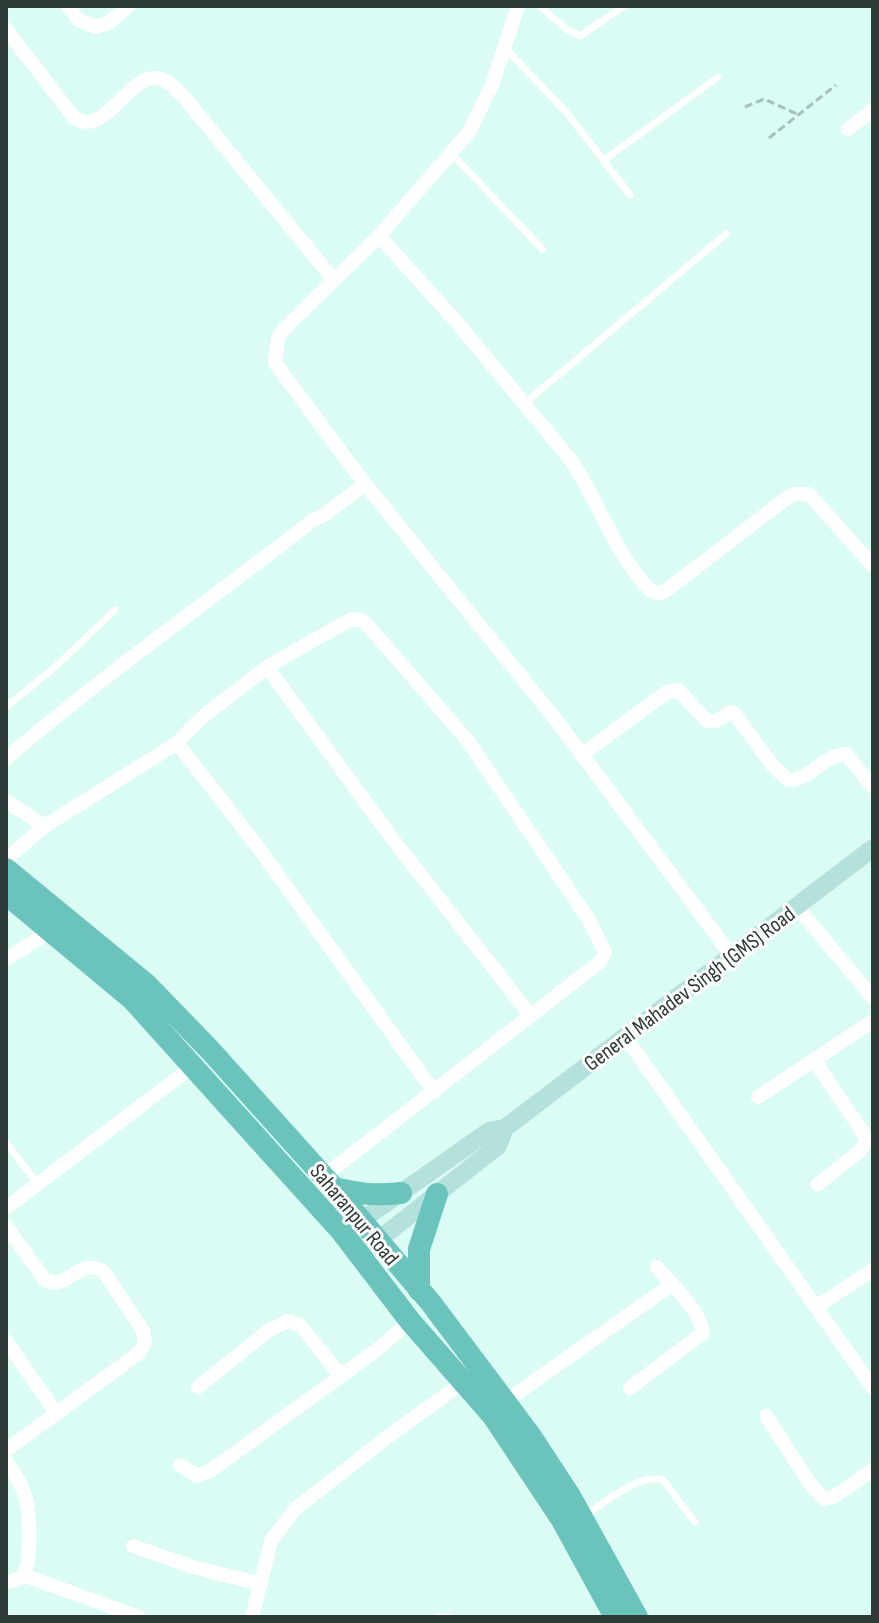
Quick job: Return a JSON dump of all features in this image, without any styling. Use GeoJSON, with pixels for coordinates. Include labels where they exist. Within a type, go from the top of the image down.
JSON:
{"type":"FeatureCollection","features":[{"type":"Feature","properties":{"kind":"main road","name":"Saharanpur Road"},"geometry":{"type":"LineString","coordinates":[[6,869],[139,992],[210,1050],[329,1182],[352,1227],[359,1255],[508,1437],[630,1616]]}},
{"type":"Feature","properties":{"kind":"main road","name":"Saharanpur Road"},"geometry":{"type":"LineString","coordinates":[[6,894],[51,931],[139,992],[192,1067],[352,1227],[378,1241],[506,1401],[570,1496],[630,1616]]}},
{"type":"Feature","properties":{"kind":"main road"},"geometry":{"type":"LineString","coordinates":[[329,1182],[370,1195],[401,1193]]}},
{"type":"Feature","properties":{"kind":"main road"},"geometry":{"type":"LineString","coordinates":[[419,1290],[419,1249],[437,1194]]}},
{"type":"Feature","properties":{"kind":"street"},"geometry":{"type":"LineString","coordinates":[[68,6],[78,20],[96,27],[108,23],[129,6]]}},
{"type":"Feature","properties":{"kind":"street"},"geometry":{"type":"LineString","coordinates":[[518,6],[506,49],[479,115],[451,153],[379,236],[284,329],[278,339],[275,363],[365,484],[560,725],[731,955]]}},
{"type":"Feature","properties":{"kind":"street"},"geometry":{"type":"LineString","coordinates":[[6,29],[74,118],[88,122],[100,117],[143,81],[156,78],[169,83],[184,97],[333,279]]}},
{"type":"Feature","properties":{"kind":"street"},"geometry":{"type":"LineString","coordinates":[[848,129],[873,110]]}},
{"type":"Feature","properties":{"kind":"street"},"geometry":{"type":"LineString","coordinates":[[379,236],[525,403],[583,477],[616,542],[650,590],[664,592],[783,501],[802,492],[809,494],[873,566]]}},
{"type":"Feature","properties":{"kind":"street"},"geometry":{"type":"LineString","coordinates":[[6,759],[180,620],[214,598],[313,520],[365,484]]}},
{"type":"Feature","properties":{"kind":"street"},"geometry":{"type":"LineString","coordinates":[[6,859],[45,826],[177,743],[200,719],[267,667],[344,622],[357,619],[371,629],[468,741],[589,920],[605,952],[601,961],[434,1092],[329,1182]]}},
{"type":"Feature","properties":{"kind":"street"},"geometry":{"type":"LineString","coordinates":[[267,667],[391,837],[531,1016]]}},
{"type":"Feature","properties":{"kind":"street"},"geometry":{"type":"LineString","coordinates":[[581,755],[667,692],[678,690],[707,721],[717,721],[730,712],[734,713],[773,766],[788,780],[800,778],[831,757],[846,754],[873,787]]}},
{"type":"Feature","properties":{"kind":"street"},"geometry":{"type":"LineString","coordinates":[[177,743],[260,850],[434,1092]]}},
{"type":"Feature","properties":{"kind":"street"},"geometry":{"type":"LineString","coordinates":[[6,801],[45,826]]}},
{"type":"Feature","properties":{"kind":"street","name":"General Mahadev Singh (GMS) Road"},"geometry":{"type":"LineString","coordinates":[[352,1227],[489,1131],[505,1128],[731,955],[870,856]]}},
{"type":"Feature","properties":{"kind":"street"},"geometry":{"type":"LineString","coordinates":[[797,907],[873,998]]}},
{"type":"Feature","properties":{"kind":"street"},"geometry":{"type":"LineString","coordinates":[[6,959],[51,931]]}},
{"type":"Feature","properties":{"kind":"street"},"geometry":{"type":"LineString","coordinates":[[758,1097],[873,1021]]}},
{"type":"Feature","properties":{"kind":"street"},"geometry":{"type":"LineString","coordinates":[[624,1035],[873,1388]]}},
{"type":"Feature","properties":{"kind":"street"},"geometry":{"type":"LineString","coordinates":[[814,1060],[866,1141],[864,1147],[818,1184]]}},
{"type":"Feature","properties":{"kind":"street"},"geometry":{"type":"LineString","coordinates":[[6,1208],[192,1067]]}},
{"type":"Feature","properties":{"kind":"street","name":"General Mahadev Singh (GMS) Road"},"geometry":{"type":"LineString","coordinates":[[359,1255],[498,1146],[505,1128]]}},
{"type":"Feature","properties":{"kind":"street"},"geometry":{"type":"LineString","coordinates":[[6,1226],[45,1280],[59,1283],[84,1267],[98,1268],[104,1272],[145,1342],[139,1353],[6,1450]]}},
{"type":"Feature","properties":{"kind":"street"},"geometry":{"type":"LineString","coordinates":[[630,1388],[703,1333],[702,1325],[693,1311],[657,1267]]}},
{"type":"Feature","properties":{"kind":"street"},"geometry":{"type":"LineString","coordinates":[[816,1307],[873,1270]]}},
{"type":"Feature","properties":{"kind":"street"},"geometry":{"type":"LineString","coordinates":[[506,1401],[671,1285]]}},
{"type":"Feature","properties":{"kind":"street"},"geometry":{"type":"LineString","coordinates":[[198,1387],[268,1331],[287,1321],[300,1325],[340,1375]]}},
{"type":"Feature","properties":{"kind":"street"},"geometry":{"type":"LineString","coordinates":[[180,1465],[191,1474],[204,1475],[378,1349],[410,1321]]}},
{"type":"Feature","properties":{"kind":"street"},"geometry":{"type":"LineString","coordinates":[[6,1341],[57,1414]]}},
{"type":"Feature","properties":{"kind":"street"},"geometry":{"type":"LineString","coordinates":[[252,1617],[271,1541],[295,1509],[465,1381]]}},
{"type":"Feature","properties":{"kind":"street"},"geometry":{"type":"LineString","coordinates":[[766,1416],[811,1485],[824,1499],[835,1496],[873,1470]]}},
{"type":"Feature","properties":{"kind":"street"},"geometry":{"type":"LineString","coordinates":[[6,1461],[26,1499],[28,1541],[27,1565],[23,1575],[6,1582]]}},
{"type":"Feature","properties":{"kind":"street"},"geometry":{"type":"LineString","coordinates":[[133,1546],[193,1567],[261,1584]]}},
{"type":"Feature","properties":{"kind":"street"},"geometry":{"type":"LineString","coordinates":[[23,1575],[139,1617]]}},
{"type":"Feature","properties":{"kind":"lane"},"geometry":{"type":"LineString","coordinates":[[540,6],[566,29],[580,36],[624,6]]}},
{"type":"Feature","properties":{"kind":"lane"},"geometry":{"type":"LineString","coordinates":[[506,49],[567,113],[630,195]]}},
{"type":"Feature","properties":{"kind":"lane"},"geometry":{"type":"LineString","coordinates":[[604,160],[718,77]]}},
{"type":"Feature","properties":{"kind":"lane"},"geometry":{"type":"LineString","coordinates":[[451,153],[542,249]]}},
{"type":"Feature","properties":{"kind":"lane"},"geometry":{"type":"LineString","coordinates":[[525,403],[726,234]]}},
{"type":"Feature","properties":{"kind":"lane"},"geometry":{"type":"LineString","coordinates":[[6,707],[55,667],[115,610]]}},
{"type":"Feature","properties":{"kind":"lane"},"geometry":{"type":"LineString","coordinates":[[6,1143],[38,1184]]}},
{"type":"Feature","properties":{"kind":"lane"},"geometry":{"type":"LineString","coordinates":[[582,1518],[651,1477],[663,1480],[695,1522]]}},
{"type":"Feature","properties":{"kind":"lane"},"geometry":{"type":"LineString","coordinates":[[437,1617],[448,1617]]}},
{"type":"Feature","properties":{"kind":"path"},"geometry":{"type":"LineString","coordinates":[[769,138],[836,85]]}},
{"type":"Feature","properties":{"kind":"path"},"geometry":{"type":"LineString","coordinates":[[745,107],[764,99],[797,114]]}}]}
